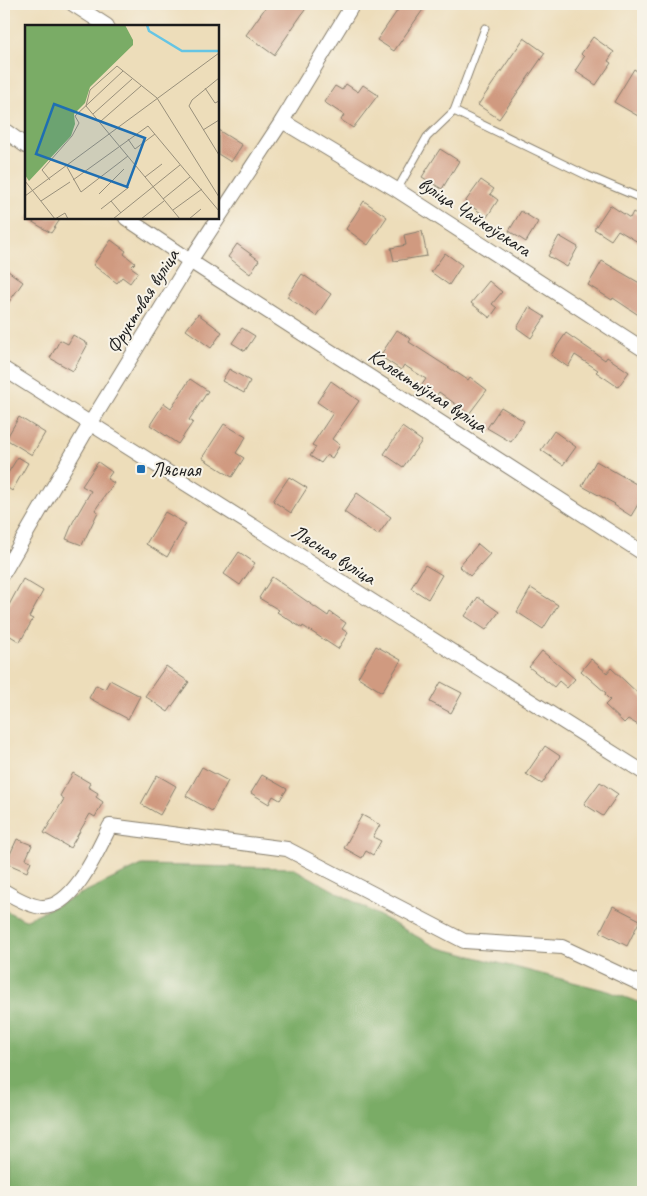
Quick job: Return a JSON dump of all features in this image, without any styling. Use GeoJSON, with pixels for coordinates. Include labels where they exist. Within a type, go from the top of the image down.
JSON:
{"type":"FeatureCollection","features":[{"type":"Feature","properties":{"kind":"street"},"geometry":{"type":"LineString","coordinates":[[73,4],[105,25]]}},
{"type":"Feature","properties":{"kind":"street","name":"Фруктовая вуліца"},"geometry":{"type":"LineString","coordinates":[[219,217],[282,121],[353,4]]}},
{"type":"Feature","properties":{"kind":"street","name":"вуліца Чайкоўскага"},"geometry":{"type":"LineString","coordinates":[[282,121],[397,190],[643,349]]}},
{"type":"Feature","properties":{"kind":"street"},"geometry":{"type":"LineString","coordinates":[[4,130],[25,145]]}},
{"type":"Feature","properties":{"kind":"street","name":"Калектыўная вуліца"},"geometry":{"type":"LineString","coordinates":[[127,219],[643,552]]}},
{"type":"Feature","properties":{"kind":"street","name":"Фруктовая вуліца"},"geometry":{"type":"LineString","coordinates":[[4,572],[90,424],[218,219]]}},
{"type":"Feature","properties":{"kind":"street","name":"Лясная вуліца"},"geometry":{"type":"LineString","coordinates":[[4,368],[643,772]]}},
{"type":"Feature","properties":{"kind":"street"},"geometry":{"type":"LineString","coordinates":[[4,891],[20,900],[43,907],[61,902],[81,879],[110,826],[286,849],[464,942],[562,947],[643,985]]}},
{"type":"Feature","properties":{"kind":"lane"},"geometry":{"type":"LineString","coordinates":[[397,190],[427,137],[454,111],[485,28]]}},
{"type":"Feature","properties":{"kind":"lane"},"geometry":{"type":"LineString","coordinates":[[454,111],[588,176],[643,199]]}},
{"type":"Feature","properties":{"kind":"green space"},"geometry":{"type":"Polygon","coordinates":[[[142,865],[293,868],[436,947],[608,991],[643,1004],[643,1192],[4,1192],[4,910],[25,920],[142,865]]]}},
{"type":"Feature","properties":{"kind":"building"},"geometry":{"type":"Polygon","coordinates":[[[268,4],[309,4],[274,55],[246,35],[268,4]]]}},
{"type":"Feature","properties":{"kind":"building"},"geometry":{"type":"Polygon","coordinates":[[[402,4],[427,4],[394,51],[377,40],[402,4]]]}},
{"type":"Feature","properties":{"kind":"building"},"geometry":{"type":"Polygon","coordinates":[[[593,37],[614,52],[608,61],[611,63],[596,85],[575,71],[584,57],[581,54],[593,37]]]}},
{"type":"Feature","properties":{"kind":"building"},"geometry":{"type":"Polygon","coordinates":[[[524,38],[545,53],[499,119],[478,105],[524,38]]]}},
{"type":"Feature","properties":{"kind":"building"},"geometry":{"type":"Polygon","coordinates":[[[634,69],[643,75],[643,108],[638,116],[614,102],[634,69]]]}},
{"type":"Feature","properties":{"kind":"building"},"geometry":{"type":"Polygon","coordinates":[[[346,84],[358,92],[363,85],[378,95],[353,128],[341,120],[344,115],[324,102],[335,86],[342,90],[346,84]]]}},
{"type":"Feature","properties":{"kind":"building"},"geometry":{"type":"Polygon","coordinates":[[[219,131],[242,145],[231,162],[219,155],[219,131]]]}},
{"type":"Feature","properties":{"kind":"building"},"geometry":{"type":"Polygon","coordinates":[[[440,149],[459,161],[442,189],[422,177],[440,149]]]}},
{"type":"Feature","properties":{"kind":"building"},"geometry":{"type":"Polygon","coordinates":[[[481,180],[494,189],[490,194],[498,200],[487,217],[465,202],[481,180]]]}},
{"type":"Feature","properties":{"kind":"building"},"geometry":{"type":"Polygon","coordinates":[[[364,201],[387,217],[368,245],[346,229],[364,201]]]}},
{"type":"Feature","properties":{"kind":"building"},"geometry":{"type":"Polygon","coordinates":[[[610,205],[630,218],[633,212],[643,218],[643,245],[618,230],[611,240],[594,229],[610,205]]]}},
{"type":"Feature","properties":{"kind":"building"},"geometry":{"type":"Polygon","coordinates":[[[521,211],[538,222],[526,242],[509,231],[521,211]]]}},
{"type":"Feature","properties":{"kind":"building"},"geometry":{"type":"Polygon","coordinates":[[[28,219],[60,219],[51,233],[28,219]]]}},
{"type":"Feature","properties":{"kind":"building"},"geometry":{"type":"Polygon","coordinates":[[[422,231],[427,256],[394,261],[391,248],[406,245],[404,235],[422,231]]]}},
{"type":"Feature","properties":{"kind":"building"},"geometry":{"type":"Polygon","coordinates":[[[559,236],[578,247],[567,267],[548,256],[559,236]]]}},
{"type":"Feature","properties":{"kind":"building"},"geometry":{"type":"Polygon","coordinates":[[[111,240],[126,251],[124,254],[135,263],[131,267],[138,272],[130,283],[122,277],[117,283],[93,265],[111,240]]]}},
{"type":"Feature","properties":{"kind":"building"},"geometry":{"type":"Polygon","coordinates":[[[237,244],[259,260],[250,274],[228,257],[237,244]]]}},
{"type":"Feature","properties":{"kind":"building"},"geometry":{"type":"Polygon","coordinates":[[[445,253],[462,265],[449,285],[431,272],[445,253]]]}},
{"type":"Feature","properties":{"kind":"building"},"geometry":{"type":"Polygon","coordinates":[[[602,261],[643,285],[643,318],[613,298],[612,300],[588,285],[602,261]]]}},
{"type":"Feature","properties":{"kind":"building"},"geometry":{"type":"Polygon","coordinates":[[[4,268],[23,282],[4,309],[4,268]]]}},
{"type":"Feature","properties":{"kind":"building"},"geometry":{"type":"Polygon","coordinates":[[[302,274],[331,294],[316,316],[287,297],[302,274]]]}},
{"type":"Feature","properties":{"kind":"building"},"geometry":{"type":"Polygon","coordinates":[[[489,281],[502,292],[492,304],[497,308],[490,318],[471,303],[489,281]]]}},
{"type":"Feature","properties":{"kind":"building"},"geometry":{"type":"Polygon","coordinates":[[[529,307],[545,317],[531,338],[517,328],[529,307]]]}},
{"type":"Feature","properties":{"kind":"building"},"geometry":{"type":"Polygon","coordinates":[[[198,314],[222,332],[211,348],[186,330],[198,314]]]}},
{"type":"Feature","properties":{"kind":"building"},"geometry":{"type":"Polygon","coordinates":[[[242,328],[255,336],[245,351],[232,343],[242,328]]]}},
{"type":"Feature","properties":{"kind":"building"},"geometry":{"type":"Polygon","coordinates":[[[397,330],[411,339],[409,342],[468,380],[470,377],[487,390],[469,414],[439,392],[436,396],[421,386],[426,379],[404,365],[401,370],[380,356],[397,330]]]}},
{"type":"Feature","properties":{"kind":"building"},"geometry":{"type":"Polygon","coordinates":[[[566,333],[605,360],[607,357],[629,372],[618,387],[596,372],[598,370],[575,355],[568,367],[551,355],[566,333]]]}},
{"type":"Feature","properties":{"kind":"building"},"geometry":{"type":"Polygon","coordinates":[[[73,335],[88,344],[73,371],[50,358],[60,340],[68,344],[73,335]]]}},
{"type":"Feature","properties":{"kind":"building"},"geometry":{"type":"Polygon","coordinates":[[[229,369],[250,381],[244,393],[222,381],[229,369]]]}},
{"type":"Feature","properties":{"kind":"building"},"geometry":{"type":"Polygon","coordinates":[[[190,379],[208,391],[189,420],[193,422],[178,444],[150,425],[164,403],[171,408],[190,379]]]}},
{"type":"Feature","properties":{"kind":"building"},"geometry":{"type":"Polygon","coordinates":[[[331,381],[359,401],[332,439],[340,445],[332,458],[327,455],[321,463],[310,456],[316,447],[312,445],[333,413],[317,402],[331,381]]]}},
{"type":"Feature","properties":{"kind":"building"},"geometry":{"type":"Polygon","coordinates":[[[501,407],[524,421],[511,442],[487,428],[501,407]]]}},
{"type":"Feature","properties":{"kind":"building"},"geometry":{"type":"Polygon","coordinates":[[[19,417],[45,433],[32,455],[6,439],[19,417]]]}},
{"type":"Feature","properties":{"kind":"building"},"geometry":{"type":"Polygon","coordinates":[[[224,424],[246,437],[236,453],[244,458],[232,477],[202,458],[224,424]]]}},
{"type":"Feature","properties":{"kind":"building"},"geometry":{"type":"Polygon","coordinates":[[[402,427],[422,441],[403,467],[384,454],[402,427]]]}},
{"type":"Feature","properties":{"kind":"building"},"geometry":{"type":"Polygon","coordinates":[[[554,431],[576,447],[563,465],[541,450],[554,431]]]}},
{"type":"Feature","properties":{"kind":"building"},"geometry":{"type":"Polygon","coordinates":[[[18,457],[28,463],[12,491],[4,485],[4,470],[8,473],[18,457]]]}},
{"type":"Feature","properties":{"kind":"building"},"geometry":{"type":"Polygon","coordinates":[[[596,461],[643,488],[643,496],[631,516],[615,504],[582,486],[596,461]]]}},
{"type":"Feature","properties":{"kind":"building"},"geometry":{"type":"Polygon","coordinates":[[[98,462],[112,472],[107,479],[114,483],[95,510],[98,512],[82,545],[66,539],[73,522],[91,491],[82,486],[98,462]]]}},
{"type":"Feature","properties":{"kind":"building"},"geometry":{"type":"Polygon","coordinates":[[[289,477],[307,488],[291,513],[273,501],[289,477]]]}},
{"type":"Feature","properties":{"kind":"building"},"geometry":{"type":"Polygon","coordinates":[[[357,493],[391,517],[378,535],[344,512],[357,493]]]}},
{"type":"Feature","properties":{"kind":"building"},"geometry":{"type":"Polygon","coordinates":[[[165,512],[186,524],[167,557],[146,544],[165,512]]]}},
{"type":"Feature","properties":{"kind":"building"},"geometry":{"type":"Polygon","coordinates":[[[478,544],[490,554],[470,576],[459,566],[478,544]]]}},
{"type":"Feature","properties":{"kind":"building"},"geometry":{"type":"Polygon","coordinates":[[[239,552],[255,563],[240,585],[224,574],[239,552]]]}},
{"type":"Feature","properties":{"kind":"building"},"geometry":{"type":"Polygon","coordinates":[[[425,565],[442,575],[428,599],[411,588],[425,565]]]}},
{"type":"Feature","properties":{"kind":"building"},"geometry":{"type":"Polygon","coordinates":[[[272,577],[328,616],[330,612],[346,623],[342,629],[348,633],[338,649],[303,626],[302,628],[277,612],[279,610],[259,598],[272,577]]]}},
{"type":"Feature","properties":{"kind":"building"},"geometry":{"type":"Polygon","coordinates":[[[23,579],[43,591],[29,617],[33,619],[20,642],[4,632],[4,602],[9,605],[23,579]]]}},
{"type":"Feature","properties":{"kind":"building"},"geometry":{"type":"Polygon","coordinates":[[[531,588],[558,605],[543,629],[517,612],[531,588]]]}},
{"type":"Feature","properties":{"kind":"building"},"geometry":{"type":"Polygon","coordinates":[[[478,597],[499,612],[486,630],[465,616],[478,597]]]}},
{"type":"Feature","properties":{"kind":"building"},"geometry":{"type":"Polygon","coordinates":[[[376,646],[401,660],[382,692],[358,677],[376,646]]]}},
{"type":"Feature","properties":{"kind":"building"},"geometry":{"type":"Polygon","coordinates":[[[542,651],[575,679],[567,688],[559,681],[554,687],[529,667],[542,651]]]}},
{"type":"Feature","properties":{"kind":"building"},"geometry":{"type":"Polygon","coordinates":[[[591,659],[607,673],[611,668],[643,698],[643,728],[628,719],[624,723],[605,705],[610,700],[605,695],[606,693],[581,671],[591,659]]]}},
{"type":"Feature","properties":{"kind":"building"},"geometry":{"type":"Polygon","coordinates":[[[166,666],[189,682],[168,712],[145,696],[166,666]]]}},
{"type":"Feature","properties":{"kind":"building"},"geometry":{"type":"Polygon","coordinates":[[[110,680],[140,696],[128,719],[89,698],[96,685],[105,689],[110,680]]]}},
{"type":"Feature","properties":{"kind":"building"},"geometry":{"type":"Polygon","coordinates":[[[441,682],[462,693],[451,713],[430,702],[441,682]]]}},
{"type":"Feature","properties":{"kind":"building"},"geometry":{"type":"Polygon","coordinates":[[[545,746],[560,756],[542,784],[526,774],[545,746]]]}},
{"type":"Feature","properties":{"kind":"building"},"geometry":{"type":"Polygon","coordinates":[[[202,767],[228,781],[212,811],[186,796],[202,767]]]}},
{"type":"Feature","properties":{"kind":"building"},"geometry":{"type":"Polygon","coordinates":[[[73,773],[90,783],[88,787],[98,793],[96,797],[103,802],[95,817],[90,814],[70,848],[44,833],[64,799],[60,796],[73,773]]]}},
{"type":"Feature","properties":{"kind":"building"},"geometry":{"type":"Polygon","coordinates":[[[157,775],[176,786],[160,815],[141,804],[157,775]]]}},
{"type":"Feature","properties":{"kind":"building"},"geometry":{"type":"Polygon","coordinates":[[[262,775],[287,789],[280,800],[273,796],[269,804],[251,793],[262,775]]]}},
{"type":"Feature","properties":{"kind":"building"},"geometry":{"type":"Polygon","coordinates":[[[600,782],[618,794],[603,816],[584,804],[600,782]]]}},
{"type":"Feature","properties":{"kind":"building"},"geometry":{"type":"Polygon","coordinates":[[[362,815],[380,825],[373,837],[381,841],[373,855],[366,851],[362,858],[344,848],[362,815]]]}},
{"type":"Feature","properties":{"kind":"building"},"geometry":{"type":"Polygon","coordinates":[[[17,839],[32,845],[26,859],[31,861],[27,872],[6,863],[17,839]]]}},
{"type":"Feature","properties":{"kind":"building"},"geometry":{"type":"Polygon","coordinates":[[[613,906],[640,920],[627,946],[600,932],[613,906]]]}},
{"type":"Feature","properties":{"kind":"place","name":"Лясная"},"geometry":{"type":"Point","coordinates":[141,469]}}]}
